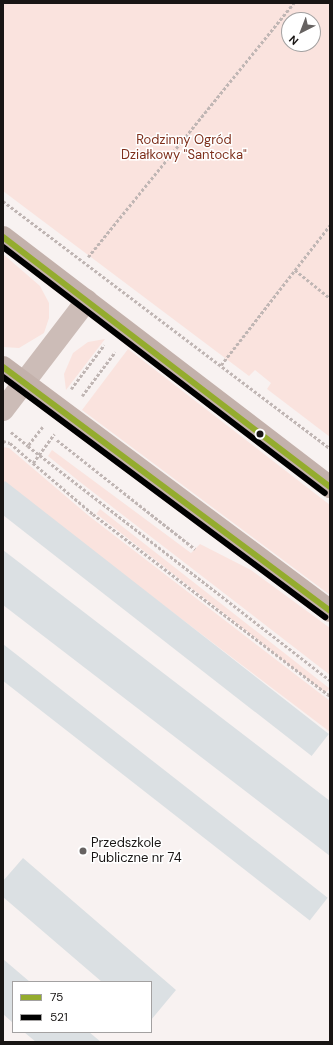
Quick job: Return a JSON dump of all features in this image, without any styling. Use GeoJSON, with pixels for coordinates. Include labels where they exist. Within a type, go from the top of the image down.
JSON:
{"type":"FeatureCollection","features":[{"type":"Feature","properties":{"kind":"street"},"geometry":{"type":"LineString","coordinates":[[3,237],[330,487]]}},
{"type":"Feature","properties":{"kind":"street"},"geometry":{"type":"LineString","coordinates":[[4,419],[26,384],[87,300]]}},
{"type":"Feature","properties":{"kind":"street"},"geometry":{"type":"LineString","coordinates":[[3,367],[330,611]]}},
{"type":"Feature","properties":{"kind":"path"},"geometry":{"type":"LineString","coordinates":[[88,257],[294,3]]}},
{"type":"Feature","properties":{"kind":"path"},"geometry":{"type":"LineString","coordinates":[[3,201],[330,448]]}},
{"type":"Feature","properties":{"kind":"path"},"geometry":{"type":"LineString","coordinates":[[221,365],[330,225]]}},
{"type":"Feature","properties":{"kind":"path"},"geometry":{"type":"LineString","coordinates":[[295,270],[330,298]]}},
{"type":"Feature","properties":{"kind":"path"},"geometry":{"type":"LineString","coordinates":[[68,394],[109,339]]}},
{"type":"Feature","properties":{"kind":"path"},"geometry":{"type":"LineString","coordinates":[[81,399],[117,350]]}},
{"type":"Feature","properties":{"kind":"path"},"geometry":{"type":"LineString","coordinates":[[4,419],[28,446],[39,455],[330,680]]}},
{"type":"Feature","properties":{"kind":"path"},"geometry":{"type":"LineString","coordinates":[[28,446],[48,420]]}},
{"type":"Feature","properties":{"kind":"path"},"geometry":{"type":"LineString","coordinates":[[33,463],[56,432]]}},
{"type":"Feature","properties":{"kind":"path"},"geometry":{"type":"LineString","coordinates":[[53,436],[195,549]]}},
{"type":"Feature","properties":{"kind":"path"},"geometry":{"type":"LineString","coordinates":[[3,441],[10,442],[93,514],[330,696]]}},
{"type":"Feature","properties":{"kind":"green space","name":"Rodzinny Ogród Działkowy \"Santocka\""},"geometry":{"type":"Polygon","coordinates":[[[3,3],[330,3],[330,437],[267,389],[271,383],[255,370],[249,376],[3,191],[3,3]]]}},
{"type":"Feature","properties":{"kind":"green space"},"geometry":{"type":"Polygon","coordinates":[[[3,254],[40,286],[49,303],[49,318],[44,333],[19,348],[3,347],[3,254]]]}},
{"type":"Feature","properties":{"kind":"green space"},"geometry":{"type":"Polygon","coordinates":[[[105,339],[66,390],[64,374],[73,353],[88,342],[105,339]]]}},
{"type":"Feature","properties":{"kind":"green space"},"geometry":{"type":"Polygon","coordinates":[[[128,349],[330,505],[330,595],[82,410],[128,349]]]}},
{"type":"Feature","properties":{"kind":"green space"},"geometry":{"type":"Polygon","coordinates":[[[3,447],[9,448],[89,516],[330,701],[330,732],[3,483],[3,447]]]}},
{"type":"Feature","properties":{"kind":"green space"},"geometry":{"type":"Polygon","coordinates":[[[52,450],[191,553],[200,544],[251,570],[330,628],[330,675],[80,482],[48,456],[52,450]]]}},
{"type":"Feature","properties":{"kind":"green space"},"geometry":{"type":"Polygon","coordinates":[[[100,509],[329,688],[326,693],[96,514],[100,509]]]}},
{"type":"Feature","properties":{"kind":"building"},"geometry":{"type":"Polygon","coordinates":[[[5,481],[329,734],[312,756],[3,515],[3,484],[5,481]]]}},
{"type":"Feature","properties":{"kind":"building"},"geometry":{"type":"Polygon","coordinates":[[[3,550],[330,801],[330,856],[3,605],[3,550]]]}},
{"type":"Feature","properties":{"kind":"building"},"geometry":{"type":"Polygon","coordinates":[[[3,644],[328,898],[310,921],[3,681],[3,644]]]}},
{"type":"Feature","properties":{"kind":"building"},"geometry":{"type":"Polygon","coordinates":[[[23,858],[176,990],[152,1019],[152,981],[101,981],[3,897],[3,881],[23,858]]]}},
{"type":"Feature","properties":{"kind":"building"},"geometry":{"type":"Polygon","coordinates":[[[3,959],[29,981],[12,981],[12,1022],[3,1014],[3,959]]]}},
{"type":"Feature","properties":{"kind":"building"},"geometry":{"type":"Polygon","coordinates":[[[25,1033],[90,1033],[101,1042],[36,1042],[25,1033]]]}},
{"type":"Feature","properties":{"kind":"transit line","name":"75"},"geometry":{"type":"LineString","coordinates":[[3,237],[330,487]]}},
{"type":"Feature","properties":{"kind":"transit line","name":"521"},"geometry":{"type":"LineString","coordinates":[[3,247],[325,493]]}},
{"type":"Feature","properties":{"kind":"transit line","name":"75"},"geometry":{"type":"LineString","coordinates":[[3,367],[330,611]]}},
{"type":"Feature","properties":{"kind":"transit line","name":"521"},"geometry":{"type":"LineString","coordinates":[[3,377],[325,617]]}},
{"type":"Feature","properties":{"kind":"place","name":"Przedszkole Publiczne nr 74"},"geometry":{"type":"Point","coordinates":[83,851]}}]}
